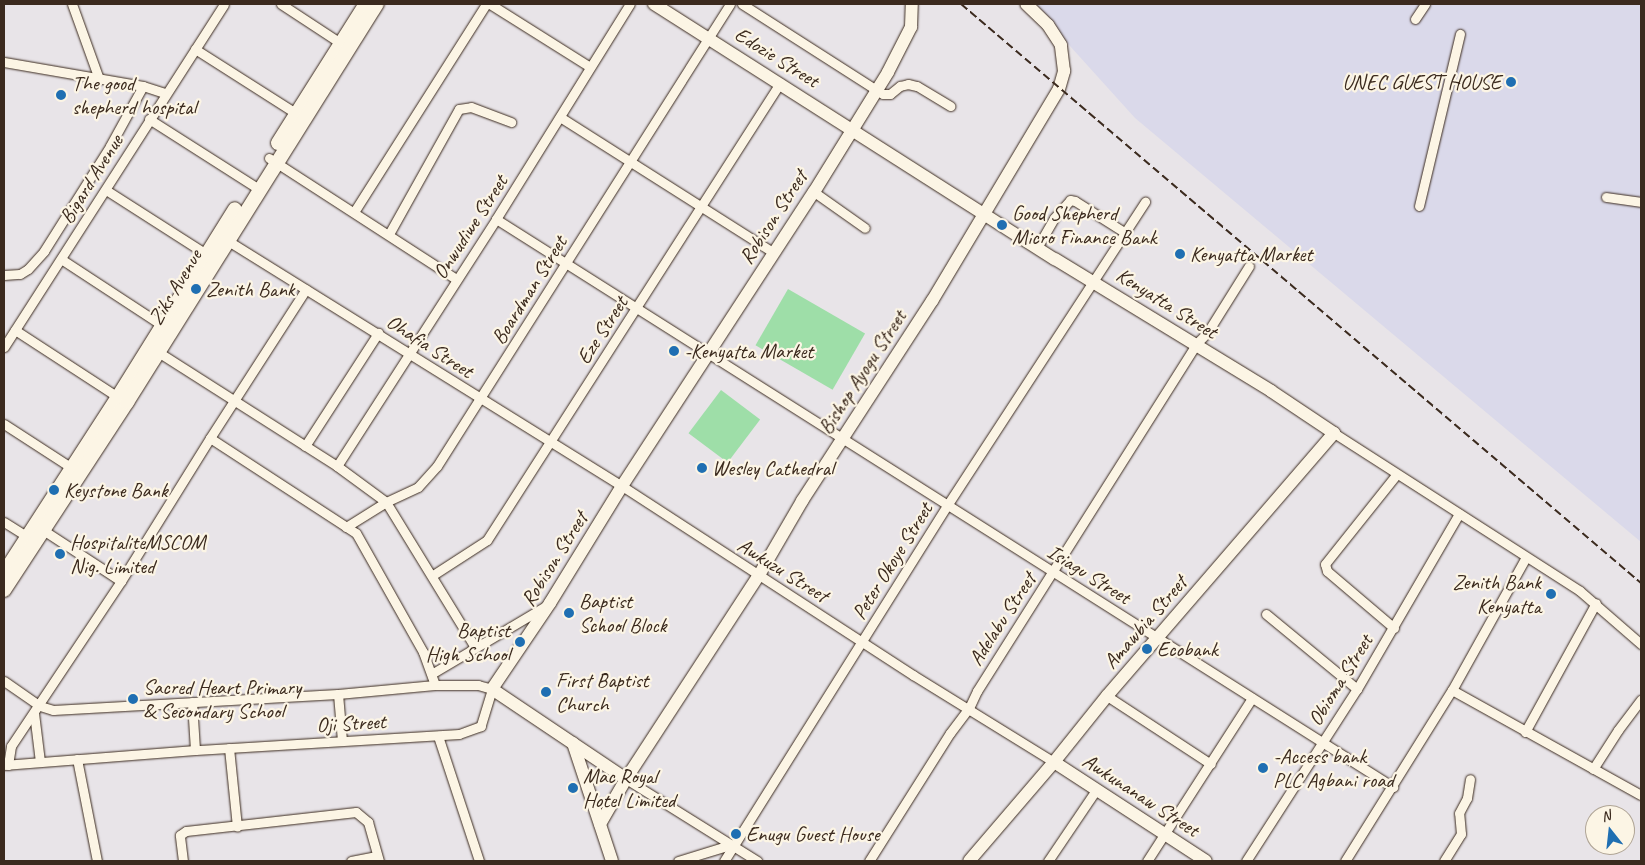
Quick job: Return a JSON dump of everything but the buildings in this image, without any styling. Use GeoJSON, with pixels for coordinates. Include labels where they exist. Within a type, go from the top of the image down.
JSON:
{"type":"FeatureCollection","features":[{"type":"Feature","properties":{"kind":"main road","name":"Ziks Avenue"},"geometry":{"type":"LineString","coordinates":[[345,46],[366,4]]}},
{"type":"Feature","properties":{"kind":"main road","name":"Ziks Avenue"},"geometry":{"type":"LineString","coordinates":[[4,590],[35,533],[122,400],[300,116],[345,46],[377,4]]}},
{"type":"Feature","properties":{"kind":"main road","name":"Edozie Street"},"geometry":{"type":"LineString","coordinates":[[654,4],[852,128]]}},
{"type":"Feature","properties":{"kind":"main road","name":"Robison Street"},"geometry":{"type":"LineString","coordinates":[[492,689],[550,604],[622,486],[773,252],[814,192],[876,90],[911,27],[912,4]]}},
{"type":"Feature","properties":{"kind":"main road","name":"Bishop Ayogu Street"},"geometry":{"type":"LineString","coordinates":[[600,824],[626,779],[759,576],[802,501],[985,213],[1059,89],[1064,78],[1064,62],[1058,40],[1048,25],[1026,4]]}},
{"type":"Feature","properties":{"kind":"main road","name":"Kenyatta Street"},"geometry":{"type":"LineString","coordinates":[[852,128],[1334,433]]}},
{"type":"Feature","properties":{"kind":"main road","name":"Ziks Avenue"},"geometry":{"type":"LineString","coordinates":[[167,329],[206,254],[223,238]]}},
{"type":"Feature","properties":{"kind":"main road","name":"Amawbia Street"},"geometry":{"type":"LineString","coordinates":[[969,861],[1054,762],[1107,696],[1334,433]]}},
{"type":"Feature","properties":{"kind":"main road","name":"Ziks Avenue"},"geometry":{"type":"LineString","coordinates":[[4,573],[35,533]]}},
{"type":"Feature","properties":{"kind":"main road"},"geometry":{"type":"LineString","coordinates":[[492,689],[626,779]]}},
{"type":"Feature","properties":{"kind":"main road"},"geometry":{"type":"LineString","coordinates":[[573,744],[612,861]]}},
{"type":"Feature","properties":{"kind":"main road","name":"Awkunanaw Street"},"geometry":{"type":"LineString","coordinates":[[1054,762],[1206,861]]}},
{"type":"Feature","properties":{"kind":"street"},"geometry":{"type":"LineString","coordinates":[[72,4],[99,79]]}},
{"type":"Feature","properties":{"kind":"street","name":"Bigard Avenue"},"geometry":{"type":"LineString","coordinates":[[4,347],[106,190],[165,93],[224,4]]}},
{"type":"Feature","properties":{"kind":"street"},"geometry":{"type":"LineString","coordinates":[[281,4],[345,46]]}},
{"type":"Feature","properties":{"kind":"street"},"geometry":{"type":"LineString","coordinates":[[354,212],[488,4],[590,67]]}},
{"type":"Feature","properties":{"kind":"street","name":"Onwudiwe Street"},"geometry":{"type":"LineString","coordinates":[[337,466],[496,219],[630,4]]}},
{"type":"Feature","properties":{"kind":"street","name":"Boardman Street"},"geometry":{"type":"LineString","coordinates":[[346,527],[386,502],[413,490],[424,482],[437,466],[632,162],[730,4]]}},
{"type":"Feature","properties":{"kind":"street"},"geometry":{"type":"LineString","coordinates":[[742,4],[886,95],[903,84],[912,84],[950,106]]}},
{"type":"Feature","properties":{"kind":"street"},"geometry":{"type":"LineString","coordinates":[[1415,18],[1425,4]]}},
{"type":"Feature","properties":{"kind":"street"},"geometry":{"type":"LineString","coordinates":[[1419,206],[1460,34]]}},
{"type":"Feature","properties":{"kind":"street"},"geometry":{"type":"LineString","coordinates":[[195,49],[300,116]]}},
{"type":"Feature","properties":{"kind":"street"},"geometry":{"type":"LineString","coordinates":[[4,62],[143,86],[165,93]]}},
{"type":"Feature","properties":{"kind":"street","name":"Eze Street"},"geometry":{"type":"LineString","coordinates":[[433,575],[487,540],[637,309],[780,83]]}},
{"type":"Feature","properties":{"kind":"street"},"geometry":{"type":"LineString","coordinates":[[4,275],[20,274],[28,269],[44,251],[110,146],[143,86]]}},
{"type":"Feature","properties":{"kind":"street"},"geometry":{"type":"LineString","coordinates":[[388,234],[458,109],[471,107],[511,122]]}},
{"type":"Feature","properties":{"kind":"street"},"geometry":{"type":"LineString","coordinates":[[560,116],[773,252]]}},
{"type":"Feature","properties":{"kind":"street"},"geometry":{"type":"LineString","coordinates":[[150,119],[255,187]]}},
{"type":"Feature","properties":{"kind":"street"},"geometry":{"type":"LineString","coordinates":[[273,160],[456,279]]}},
{"type":"Feature","properties":{"kind":"street"},"geometry":{"type":"LineString","coordinates":[[106,190],[206,254]]}},
{"type":"Feature","properties":{"kind":"street"},"geometry":{"type":"LineString","coordinates":[[814,192],[865,228]]}},
{"type":"Feature","properties":{"kind":"street"},"geometry":{"type":"LineString","coordinates":[[1606,197],[1641,202]]}},
{"type":"Feature","properties":{"kind":"street"},"geometry":{"type":"LineString","coordinates":[[1038,246],[1061,208],[1070,200],[1075,200],[1124,232]]}},
{"type":"Feature","properties":{"kind":"street","name":"Peter Okoye Street"},"geometry":{"type":"LineString","coordinates":[[724,861],[948,504],[1145,202]]}},
{"type":"Feature","properties":{"kind":"street","name":"Isiagu Street"},"geometry":{"type":"LineString","coordinates":[[496,219],[637,309],[710,352],[843,439],[1393,786]]}},
{"type":"Feature","properties":{"kind":"street","name":"Ohafia Street"},"geometry":{"type":"LineString","coordinates":[[223,238],[622,486]]}},
{"type":"Feature","properties":{"kind":"street"},"geometry":{"type":"LineString","coordinates":[[61,259],[167,329]]}},
{"type":"Feature","properties":{"kind":"street","name":"Adelabu Street"},"geometry":{"type":"LineString","coordinates":[[869,861],[950,733],[969,708],[977,691],[1196,344],[1207,333],[1249,266]]}},
{"type":"Feature","properties":{"kind":"street"},"geometry":{"type":"LineString","coordinates":[[6,765],[11,746],[122,581],[234,400],[306,290]]}},
{"type":"Feature","properties":{"kind":"street"},"geometry":{"type":"LineString","coordinates":[[15,330],[122,400]]}},
{"type":"Feature","properties":{"kind":"street"},"geometry":{"type":"LineString","coordinates":[[305,446],[378,333]]}},
{"type":"Feature","properties":{"kind":"street"},"geometry":{"type":"LineString","coordinates":[[154,349],[337,466],[386,502],[433,575],[475,648]]}},
{"type":"Feature","properties":{"kind":"street"},"geometry":{"type":"LineString","coordinates":[[4,424],[76,470]]}},
{"type":"Feature","properties":{"kind":"street"},"geometry":{"type":"LineString","coordinates":[[1334,433],[1596,603],[1641,644]]}},
{"type":"Feature","properties":{"kind":"street"},"geometry":{"type":"LineString","coordinates":[[210,438],[360,538],[433,673],[435,685]]}},
{"type":"Feature","properties":{"kind":"street"},"geometry":{"type":"LineString","coordinates":[[1394,628],[1327,571],[1325,564],[1396,475]]}},
{"type":"Feature","properties":{"kind":"street","name":"Awkuzu Street"},"geometry":{"type":"LineString","coordinates":[[622,486],[759,576],[1054,762]]}},
{"type":"Feature","properties":{"kind":"street","name":"Obioma Street"},"geometry":{"type":"LineString","coordinates":[[1246,861],[1357,689],[1459,514]]}},
{"type":"Feature","properties":{"kind":"street"},"geometry":{"type":"LineString","coordinates":[[4,522],[35,533],[122,581]]}},
{"type":"Feature","properties":{"kind":"street"},"geometry":{"type":"LineString","coordinates":[[1345,861],[1452,690],[1526,557]]}},
{"type":"Feature","properties":{"kind":"street"},"geometry":{"type":"LineString","coordinates":[[1525,732],[1596,603]]}},
{"type":"Feature","properties":{"kind":"street"},"geometry":{"type":"LineString","coordinates":[[433,673],[550,604]]}},
{"type":"Feature","properties":{"kind":"street"},"geometry":{"type":"LineString","coordinates":[[1266,614],[1357,689]]}},
{"type":"Feature","properties":{"kind":"street"},"geometry":{"type":"LineString","coordinates":[[4,682],[37,710],[80,710],[338,694],[435,685],[478,684],[492,689]]}},
{"type":"Feature","properties":{"kind":"street","name":"Oji Street"},"geometry":{"type":"LineString","coordinates":[[6,765],[194,750],[459,734],[481,726],[492,689]]}},
{"type":"Feature","properties":{"kind":"street"},"geometry":{"type":"LineString","coordinates":[[1452,690],[1641,796]]}},
{"type":"Feature","properties":{"kind":"street"},"geometry":{"type":"LineString","coordinates":[[338,694],[342,741]]}},
{"type":"Feature","properties":{"kind":"street"},"geometry":{"type":"LineString","coordinates":[[1107,696],[1210,764]]}},
{"type":"Feature","properties":{"kind":"street"},"geometry":{"type":"LineString","coordinates":[[1147,861],[1252,698]]}},
{"type":"Feature","properties":{"kind":"street"},"geometry":{"type":"LineString","coordinates":[[1593,770],[1618,730],[1641,700]]}},
{"type":"Feature","properties":{"kind":"street"},"geometry":{"type":"LineString","coordinates":[[192,702],[194,750]]}},
{"type":"Feature","properties":{"kind":"street"},"geometry":{"type":"LineString","coordinates":[[37,710],[40,762]]}},
{"type":"Feature","properties":{"kind":"street"},"geometry":{"type":"LineString","coordinates":[[438,736],[479,861]]}},
{"type":"Feature","properties":{"kind":"street"},"geometry":{"type":"LineString","coordinates":[[229,748],[238,827]]}},
{"type":"Feature","properties":{"kind":"street"},"geometry":{"type":"LineString","coordinates":[[77,759],[96,861]]}},
{"type":"Feature","properties":{"kind":"street"},"geometry":{"type":"LineString","coordinates":[[626,779],[757,861]]}},
{"type":"Feature","properties":{"kind":"street"},"geometry":{"type":"LineString","coordinates":[[1444,861],[1461,834],[1459,813],[1467,798],[1470,779]]}},
{"type":"Feature","properties":{"kind":"street"},"geometry":{"type":"LineString","coordinates":[[1048,861],[1096,790]]}},
{"type":"Feature","properties":{"kind":"street"},"geometry":{"type":"LineString","coordinates":[[183,861],[180,835],[186,831],[238,827],[356,812],[368,822],[378,858],[352,861]]}},
{"type":"Feature","properties":{"kind":"street"},"geometry":{"type":"LineString","coordinates":[[678,861],[732,846]]}},
{"type":"Feature","properties":{"kind":"shaded area"},"geometry":{"type":"Polygon","coordinates":[[[1032,4],[1641,4],[1641,542],[1135,118],[1032,4]]]}},
{"type":"Feature","properties":{"kind":"green space"},"geometry":{"type":"Polygon","coordinates":[[[788,289],[865,334],[833,390],[756,345],[788,289]]]}},
{"type":"Feature","properties":{"kind":"green space"},"geometry":{"type":"Polygon","coordinates":[[[721,390],[760,419],[728,463],[689,433],[721,390]]]}},
{"type":"Feature","properties":{"kind":"railway"},"geometry":{"type":"LineString","coordinates":[[961,4],[1641,583]]}},
{"type":"Feature","properties":{"kind":"place","name":"UNEC GUEST HOUSE"},"geometry":{"type":"Point","coordinates":[1511,82]}},
{"type":"Feature","properties":{"kind":"place","name":"The good shepherd hospital"},"geometry":{"type":"Point","coordinates":[61,95]}},
{"type":"Feature","properties":{"kind":"place","name":"Good Shepherd Micro Finance Bank"},"geometry":{"type":"Point","coordinates":[1002,225]}},
{"type":"Feature","properties":{"kind":"place","name":"Kenyatta Market"},"geometry":{"type":"Point","coordinates":[1180,254]}},
{"type":"Feature","properties":{"kind":"place","name":"Zenith Bank"},"geometry":{"type":"Point","coordinates":[196,289]}},
{"type":"Feature","properties":{"kind":"place","name":"-Kenyatta Market"},"geometry":{"type":"Point","coordinates":[674,351]}},
{"type":"Feature","properties":{"kind":"place","name":"Wesley Cathedral"},"geometry":{"type":"Point","coordinates":[702,468]}},
{"type":"Feature","properties":{"kind":"place","name":"Keystone Bank"},"geometry":{"type":"Point","coordinates":[54,490]}},
{"type":"Feature","properties":{"kind":"place","name":"HospitaliteMSCOM Nig. Limited"},"geometry":{"type":"Point","coordinates":[60,554]}},
{"type":"Feature","properties":{"kind":"place","name":"Zenith Bank Kenyatta"},"geometry":{"type":"Point","coordinates":[1551,594]}},
{"type":"Feature","properties":{"kind":"place","name":"Baptist School Block"},"geometry":{"type":"Point","coordinates":[569,613]}},
{"type":"Feature","properties":{"kind":"place","name":"Baptist High School"},"geometry":{"type":"Point","coordinates":[520,642]}},
{"type":"Feature","properties":{"kind":"place","name":"Ecobank"},"geometry":{"type":"Point","coordinates":[1147,649]}},
{"type":"Feature","properties":{"kind":"place","name":"First Baptist Church"},"geometry":{"type":"Point","coordinates":[546,692]}},
{"type":"Feature","properties":{"kind":"place","name":"Sacred Heart Primary & Secondary School"},"geometry":{"type":"Point","coordinates":[133,699]}},
{"type":"Feature","properties":{"kind":"place","name":"-Access bank PLC Agbani road"},"geometry":{"type":"Point","coordinates":[1263,768]}},
{"type":"Feature","properties":{"kind":"place","name":"Mac Royal Hotel Limited"},"geometry":{"type":"Point","coordinates":[573,788]}},
{"type":"Feature","properties":{"kind":"place","name":"Enugu Guest House"},"geometry":{"type":"Point","coordinates":[736,834]}}]}
